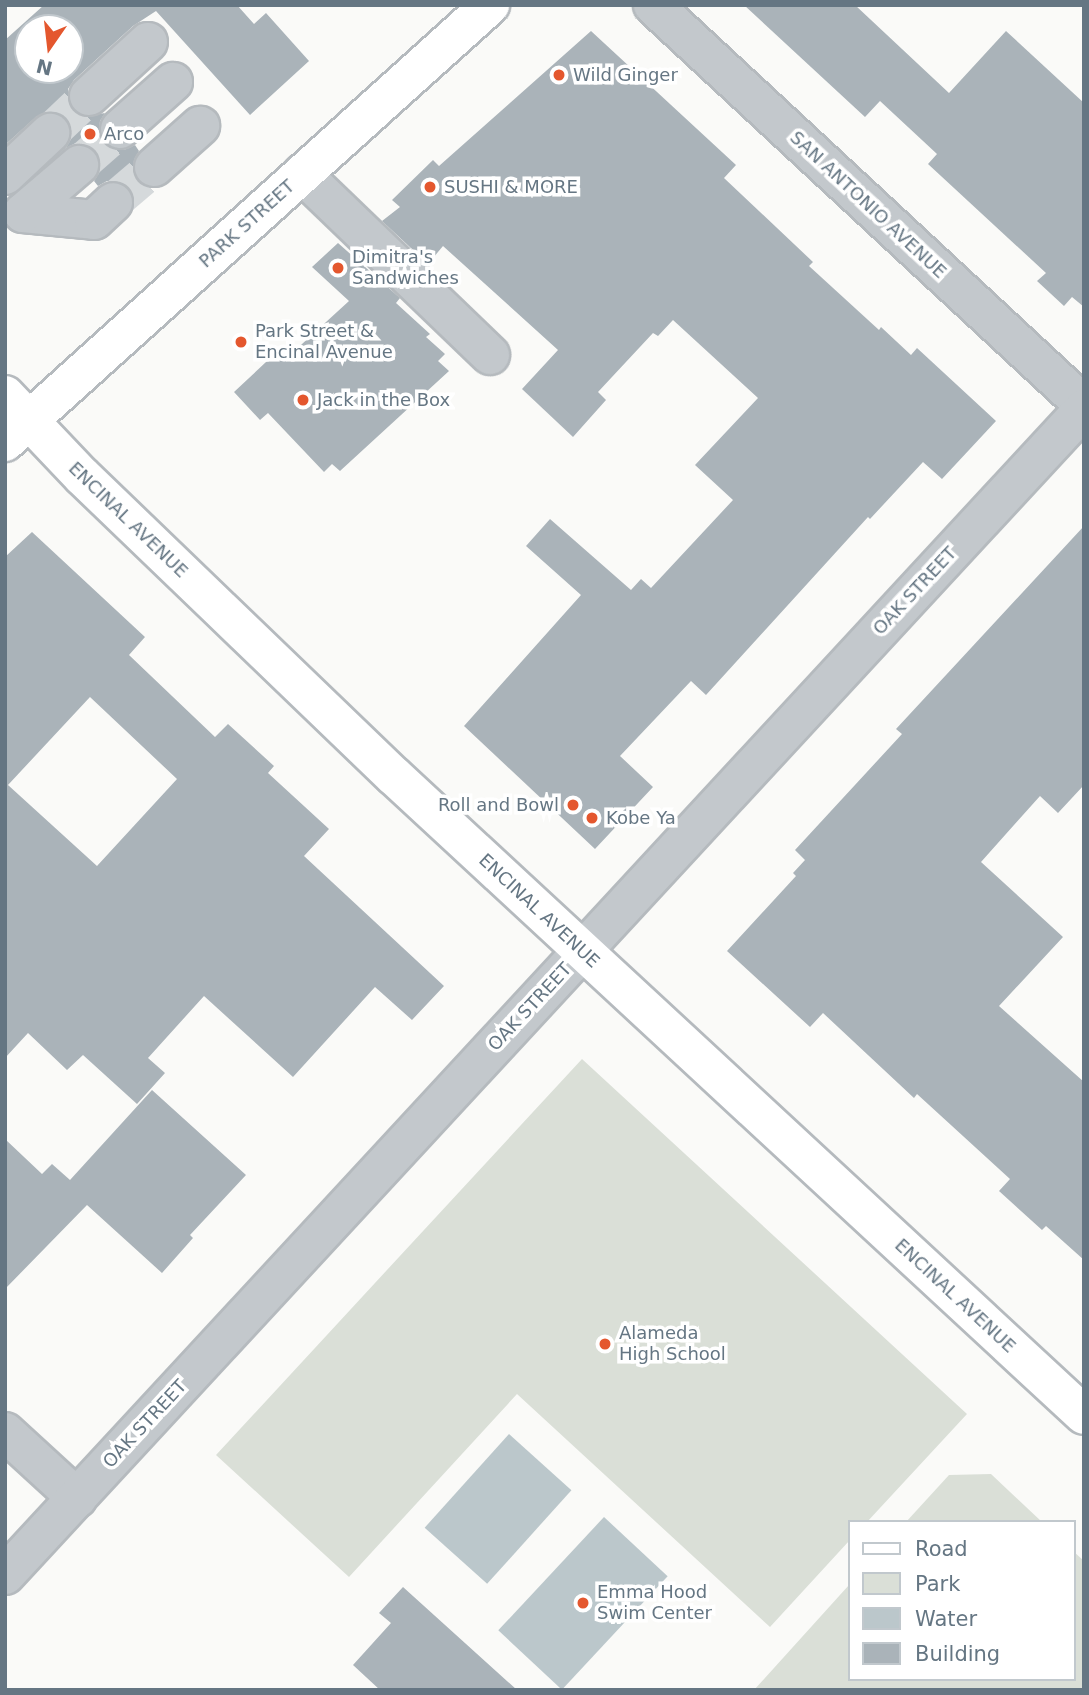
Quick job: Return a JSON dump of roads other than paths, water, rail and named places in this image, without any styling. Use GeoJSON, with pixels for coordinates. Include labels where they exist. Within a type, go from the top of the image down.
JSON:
{"type":"FeatureCollection","features":[{"type":"Feature","properties":{"kind":"main road","name":"PARK STREET"},"geometry":{"type":"LineString","coordinates":[[13,420],[302,174],[489,5]]}},
{"type":"Feature","properties":{"kind":"main road","name":"ENCINAL AVENUE"},"geometry":{"type":"LineString","coordinates":[[13,420],[1084,1415]]}},
{"type":"Feature","properties":{"kind":"street","name":"SAN ANTONIO AVENUE"},"geometry":{"type":"LineString","coordinates":[[653,5],[1084,407]]}},
{"type":"Feature","properties":{"kind":"street"},"geometry":{"type":"LineString","coordinates":[[89,96],[148,42]]}},
{"type":"Feature","properties":{"kind":"street"},"geometry":{"type":"LineString","coordinates":[[120,129],[173,82]]}},
{"type":"Feature","properties":{"kind":"street"},"geometry":{"type":"LineString","coordinates":[[154,167],[200,126]]}},
{"type":"Feature","properties":{"kind":"street"},"geometry":{"type":"LineString","coordinates":[[5,175],[50,133]]}},
{"type":"Feature","properties":{"kind":"street"},"geometry":{"type":"LineString","coordinates":[[79,165],[23,213],[94,220],[113,202]]}},
{"type":"Feature","properties":{"kind":"street"},"geometry":{"type":"LineString","coordinates":[[302,174],[490,355]]}},
{"type":"Feature","properties":{"kind":"street","name":"OAK STREET"},"geometry":{"type":"LineString","coordinates":[[5,1575],[1084,407]]}},
{"type":"Feature","properties":{"kind":"street"},"geometry":{"type":"LineString","coordinates":[[5,1432],[76,1498]]}},
{"type":"Feature","properties":{"kind":"water"},"geometry":{"type":"Polygon","coordinates":[[[509,1434],[571,1490],[487,1584],[425,1528],[509,1434]]]}},
{"type":"Feature","properties":{"kind":"water","name":"Emma Hood Swim Center"},"geometry":{"type":"Polygon","coordinates":[[[604,1517],[668,1576],[562,1690],[498,1630],[604,1517]]]}},
{"type":"Feature","properties":{"kind":"tunnel"},"geometry":{"type":"LineString","coordinates":[[50,133],[89,96]]}},
{"type":"Feature","properties":{"kind":"tunnel"},"geometry":{"type":"LineString","coordinates":[[79,165],[120,129]]}},
{"type":"Feature","properties":{"kind":"tunnel"},"geometry":{"type":"LineString","coordinates":[[113,202],[154,167]]}},
{"type":"Feature","properties":{"kind":"place","name":"Wild Ginger"},"geometry":{"type":"Point","coordinates":[559,75]}},
{"type":"Feature","properties":{"kind":"place","name":"Arco"},"geometry":{"type":"Point","coordinates":[90,134]}},
{"type":"Feature","properties":{"kind":"place","name":"SUSHI & MORE"},"geometry":{"type":"Point","coordinates":[430,187]}},
{"type":"Feature","properties":{"kind":"place","name":"Dimitra's Sandwiches"},"geometry":{"type":"Point","coordinates":[338,268]}},
{"type":"Feature","properties":{"kind":"place","name":"Park Street & Encinal Avenue"},"geometry":{"type":"Point","coordinates":[241,342]}},
{"type":"Feature","properties":{"kind":"place","name":"Jack in the Box"},"geometry":{"type":"Point","coordinates":[303,400]}},
{"type":"Feature","properties":{"kind":"place","name":"Roll and Bowl"},"geometry":{"type":"Point","coordinates":[573,805]}},
{"type":"Feature","properties":{"kind":"place","name":"Kobe Ya"},"geometry":{"type":"Point","coordinates":[592,818]}},
{"type":"Feature","properties":{"kind":"place","name":"Alameda High School"},"geometry":{"type":"Point","coordinates":[605,1344]}},
{"type":"Feature","properties":{"kind":"place","name":"Emma Hood Swim Center"},"geometry":{"type":"Point","coordinates":[583,1603]}}]}
